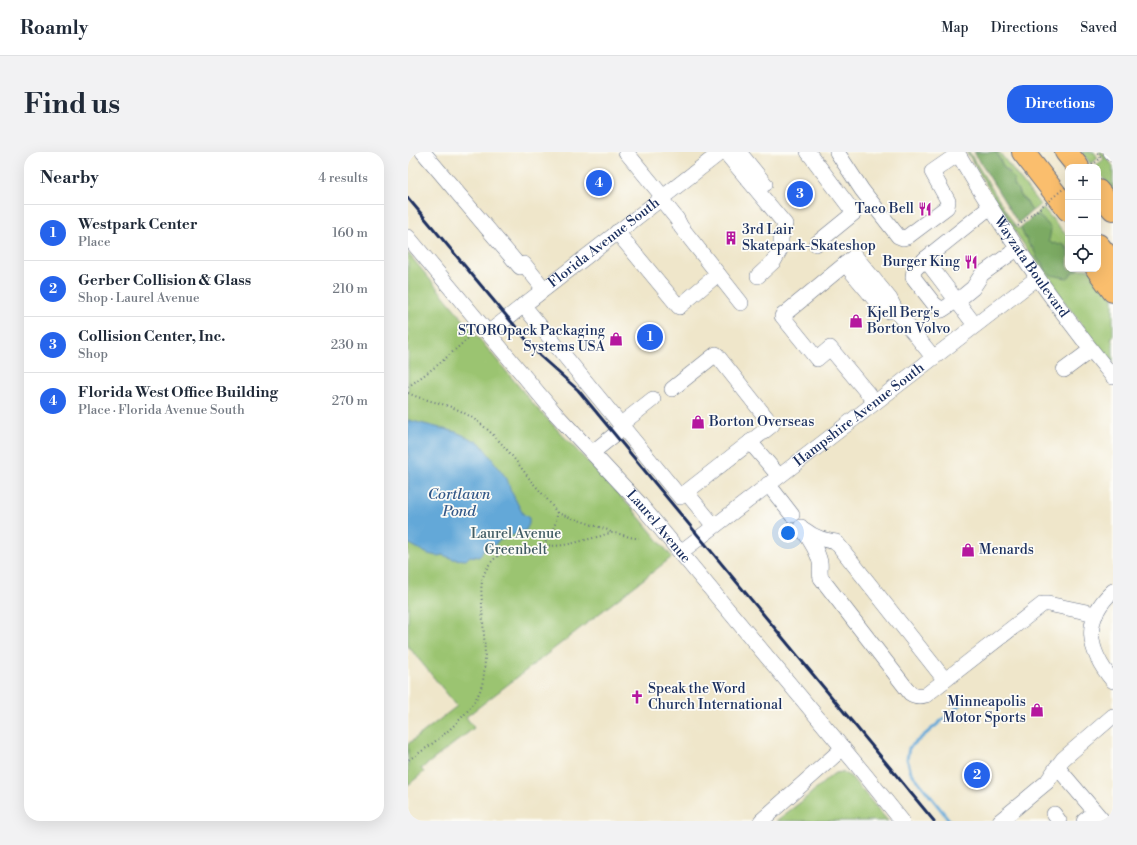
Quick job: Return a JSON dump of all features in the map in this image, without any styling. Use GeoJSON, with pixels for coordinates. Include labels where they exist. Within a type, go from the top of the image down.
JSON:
{"type":"FeatureCollection","features":[{"type":"Feature","properties":{"kind":"highway"},"geometry":{"type":"LineString","coordinates":[[1023,152],[1065,202]]}},
{"type":"Feature","properties":{"kind":"highway"},"geometry":{"type":"LineString","coordinates":[[1066,152],[1076,164]]}},
{"type":"Feature","properties":{"kind":"highway"},"geometry":{"type":"LineString","coordinates":[[1101,195],[1113,210]]}},
{"type":"Feature","properties":{"kind":"highway"},"geometry":{"type":"LineString","coordinates":[[1101,249],[1113,263]]}},
{"type":"Feature","properties":{"kind":"highway"},"geometry":{"type":"LineString","coordinates":[[1099,272],[1113,291]]}},
{"type":"Feature","properties":{"kind":"street"},"geometry":{"type":"LineString","coordinates":[[423,152],[522,266],[544,289]]}},
{"type":"Feature","properties":{"kind":"street"},"geometry":{"type":"LineString","coordinates":[[626,152],[662,198],[681,227],[741,303]]}},
{"type":"Feature","properties":{"kind":"street","name":"Florida Avenue South"},"geometry":{"type":"LineString","coordinates":[[488,333],[721,152]]}},
{"type":"Feature","properties":{"kind":"street"},"geometry":{"type":"LineString","coordinates":[[725,152],[785,224],[781,238],[781,248],[774,261],[758,276]]}},
{"type":"Feature","properties":{"kind":"street"},"geometry":{"type":"LineString","coordinates":[[739,152],[765,184]]}},
{"type":"Feature","properties":{"kind":"street"},"geometry":{"type":"LineString","coordinates":[[808,152],[854,213],[816,244]]}},
{"type":"Feature","properties":{"kind":"street"},"geometry":{"type":"LineString","coordinates":[[840,155],[862,190],[898,236],[903,238],[907,237],[947,208],[948,201],[932,172],[957,153]]}},
{"type":"Feature","properties":{"kind":"street","name":"Wayzata Boulevard"},"geometry":{"type":"LineString","coordinates":[[957,153],[990,207],[1037,278],[1113,377]]}},
{"type":"Feature","properties":{"kind":"street"},"geometry":{"type":"LineString","coordinates":[[990,207],[925,259],[914,270],[912,273],[913,277],[939,309],[942,310],[973,288],[982,274],[1017,249]]}},
{"type":"Feature","properties":{"kind":"street"},"geometry":{"type":"LineString","coordinates":[[617,232],[679,307],[718,274]]}},
{"type":"Feature","properties":{"kind":"street","name":"Laurel Avenue"},"geometry":{"type":"LineString","coordinates":[[408,237],[554,412],[593,452],[681,552],[902,821]]}},
{"type":"Feature","properties":{"kind":"street"},"geometry":{"type":"LineString","coordinates":[[875,402],[830,348],[817,359],[782,316],[854,256],[890,299],[896,311],[933,357]]}},
{"type":"Feature","properties":{"kind":"street"},"geometry":{"type":"LineString","coordinates":[[925,259],[975,325]]}},
{"type":"Feature","properties":{"kind":"street","name":"Hampshire Avenue South"},"geometry":{"type":"LineString","coordinates":[[681,552],[1037,278]]}},
{"type":"Feature","properties":{"kind":"street"},"geometry":{"type":"LineString","coordinates":[[523,305],[680,497],[772,425],[716,354],[672,389]]}},
{"type":"Feature","properties":{"kind":"street"},"geometry":{"type":"LineString","coordinates":[[1064,370],[1091,350]]}},
{"type":"Feature","properties":{"kind":"street"},"geometry":{"type":"LineString","coordinates":[[593,452],[652,399]]}},
{"type":"Feature","properties":{"kind":"street"},"geometry":{"type":"LineString","coordinates":[[750,442],[792,515]]}},
{"type":"Feature","properties":{"kind":"street"},"geometry":{"type":"LineString","coordinates":[[686,492],[714,526]]}},
{"type":"Feature","properties":{"kind":"street"},"geometry":{"type":"LineString","coordinates":[[945,680],[836,542],[823,540],[812,536],[801,527],[809,538],[819,559],[819,572],[821,578],[910,693],[916,697],[926,695],[1043,604],[1096,614]]}},
{"type":"Feature","properties":{"kind":"street"},"geometry":{"type":"LineString","coordinates":[[1113,591],[1102,603],[1096,614],[1092,629],[1093,645],[1097,659],[1113,681]]}},
{"type":"Feature","properties":{"kind":"street"},"geometry":{"type":"LineString","coordinates":[[1000,821],[1047,782],[1063,759],[1113,716]]}},
{"type":"Feature","properties":{"kind":"street"},"geometry":{"type":"LineString","coordinates":[[761,821],[843,748]]}},
{"type":"Feature","properties":{"kind":"street"},"geometry":{"type":"LineString","coordinates":[[1057,767],[1094,818]]}},
{"type":"Feature","properties":{"kind":"path"},"geometry":{"type":"LineString","coordinates":[[1094,164],[1108,155]]}},
{"type":"Feature","properties":{"kind":"path"},"geometry":{"type":"LineString","coordinates":[[1018,226],[1065,203]]}},
{"type":"Feature","properties":{"kind":"path"},"geometry":{"type":"LineString","coordinates":[[408,387],[439,364],[473,334]]}},
{"type":"Feature","properties":{"kind":"path"},"geometry":{"type":"LineString","coordinates":[[408,393],[455,408],[479,423],[511,454],[557,513],[608,530],[612,533]]}},
{"type":"Feature","properties":{"kind":"path"},"geometry":{"type":"LineString","coordinates":[[544,544],[554,528],[557,513]]}},
{"type":"Feature","properties":{"kind":"path"},"geometry":{"type":"LineString","coordinates":[[408,760],[441,736],[463,716],[476,700],[482,685],[485,659],[482,580],[490,563],[503,552],[533,548],[544,544],[553,546],[612,533],[634,539],[639,538]]}},
{"type":"Feature","properties":{"kind":"green space"},"geometry":{"type":"Polygon","coordinates":[[[967,152],[969,152],[1015,226],[1018,229],[1021,227],[1024,236],[1036,253],[1038,260],[1056,276],[1058,275],[1061,277],[1073,272],[1094,272],[1113,297],[1113,335],[1111,340],[1113,342],[1113,364],[1037,264],[1001,209],[967,152]]]}},
{"type":"Feature","properties":{"kind":"green space"},"geometry":{"type":"Polygon","coordinates":[[[974,152],[996,152],[1004,168],[1014,178],[1014,185],[1020,196],[1027,202],[1032,211],[1018,223],[974,152]]]}},
{"type":"Feature","properties":{"kind":"green space"},"geometry":{"type":"Polygon","coordinates":[[[996,152],[999,152],[1040,205],[1032,211],[1027,202],[1020,196],[1009,171],[1004,168],[996,152]]]}},
{"type":"Feature","properties":{"kind":"green space"},"geometry":{"type":"Polygon","coordinates":[[[1081,152],[1094,152],[1098,158],[1091,164],[1081,152]]]}},
{"type":"Feature","properties":{"kind":"green space"},"geometry":{"type":"Polygon","coordinates":[[[1099,152],[1102,152],[1113,166],[1113,190],[1101,176],[1101,164],[1098,164],[1104,159],[1099,152]]]}},
{"type":"Feature","properties":{"kind":"green space"},"geometry":{"type":"Polygon","coordinates":[[[1043,208],[1065,234],[1065,246],[1053,244],[1048,241],[1047,225],[1036,214],[1043,208]]]}},
{"type":"Feature","properties":{"kind":"green space"},"geometry":{"type":"Polygon","coordinates":[[[1036,214],[1047,223],[1051,229],[1049,241],[1058,245],[1062,243],[1065,246],[1065,272],[1072,272],[1070,276],[1067,278],[1051,275],[1046,271],[1043,263],[1038,260],[1033,248],[1028,244],[1021,227],[1036,214]]]}},
{"type":"Feature","properties":{"kind":"green space","name":"Laurel Avenue Greenbelt"},"geometry":{"type":"Polygon","coordinates":[[[408,253],[535,406],[634,511],[672,557],[466,717],[474,728],[421,769],[424,772],[408,785],[408,744],[457,706],[408,646],[408,253]]]}},
{"type":"Feature","properties":{"kind":"green space"},"geometry":{"type":"Polygon","coordinates":[[[842,772],[851,777],[888,821],[776,821],[832,775],[842,772]]]}},
{"type":"Feature","properties":{"kind":"water","name":"Cortlawn Pond"},"geometry":{"type":"Polygon","coordinates":[[[408,420],[456,432],[480,443],[507,479],[511,491],[523,514],[529,518],[529,524],[526,530],[498,541],[495,545],[486,547],[479,557],[470,556],[466,560],[453,559],[443,555],[437,556],[428,554],[408,543],[408,420]]]}},
{"type":"Feature","properties":{"kind":"waterway"},"geometry":{"type":"LineString","coordinates":[[950,821],[911,772],[907,759],[909,748],[965,701]]}},
{"type":"Feature","properties":{"kind":"railway"},"geometry":{"type":"LineString","coordinates":[[408,198],[540,356],[578,390],[934,821]]}},
{"type":"Feature","properties":{"kind":"place","name":"Florida West Office Building"},"geometry":{"type":"Point","coordinates":[599,183]}},
{"type":"Feature","properties":{"kind":"place","name":"Collision Center, Inc."},"geometry":{"type":"Point","coordinates":[800,194]}},
{"type":"Feature","properties":{"kind":"place","name":"Taco Bell"},"geometry":{"type":"Point","coordinates":[925,209]}},
{"type":"Feature","properties":{"kind":"place","name":"3rd Lair Skatepark-Skateshop"},"geometry":{"type":"Point","coordinates":[731,238]}},
{"type":"Feature","properties":{"kind":"place","name":"Burger King"},"geometry":{"type":"Point","coordinates":[971,262]}},
{"type":"Feature","properties":{"kind":"place","name":"Kjell Berg's Borton Volvo"},"geometry":{"type":"Point","coordinates":[856,321]}},
{"type":"Feature","properties":{"kind":"place","name":"Westpark Center"},"geometry":{"type":"Point","coordinates":[650,337]}},
{"type":"Feature","properties":{"kind":"place","name":"STOROpack Packaging Systems USA"},"geometry":{"type":"Point","coordinates":[616,339]}},
{"type":"Feature","properties":{"kind":"place","name":"Borton Overseas"},"geometry":{"type":"Point","coordinates":[698,422]}},
{"type":"Feature","properties":{"kind":"place","name":"Menards"},"geometry":{"type":"Point","coordinates":[968,550]}},
{"type":"Feature","properties":{"kind":"place","name":"Speak the Word Church International"},"geometry":{"type":"Point","coordinates":[637,697]}},
{"type":"Feature","properties":{"kind":"place","name":"Minneapolis Motor Sports"},"geometry":{"type":"Point","coordinates":[1037,710]}},
{"type":"Feature","properties":{"kind":"place","name":"Gerber Collision & Glass"},"geometry":{"type":"Point","coordinates":[977,775]}}]}
